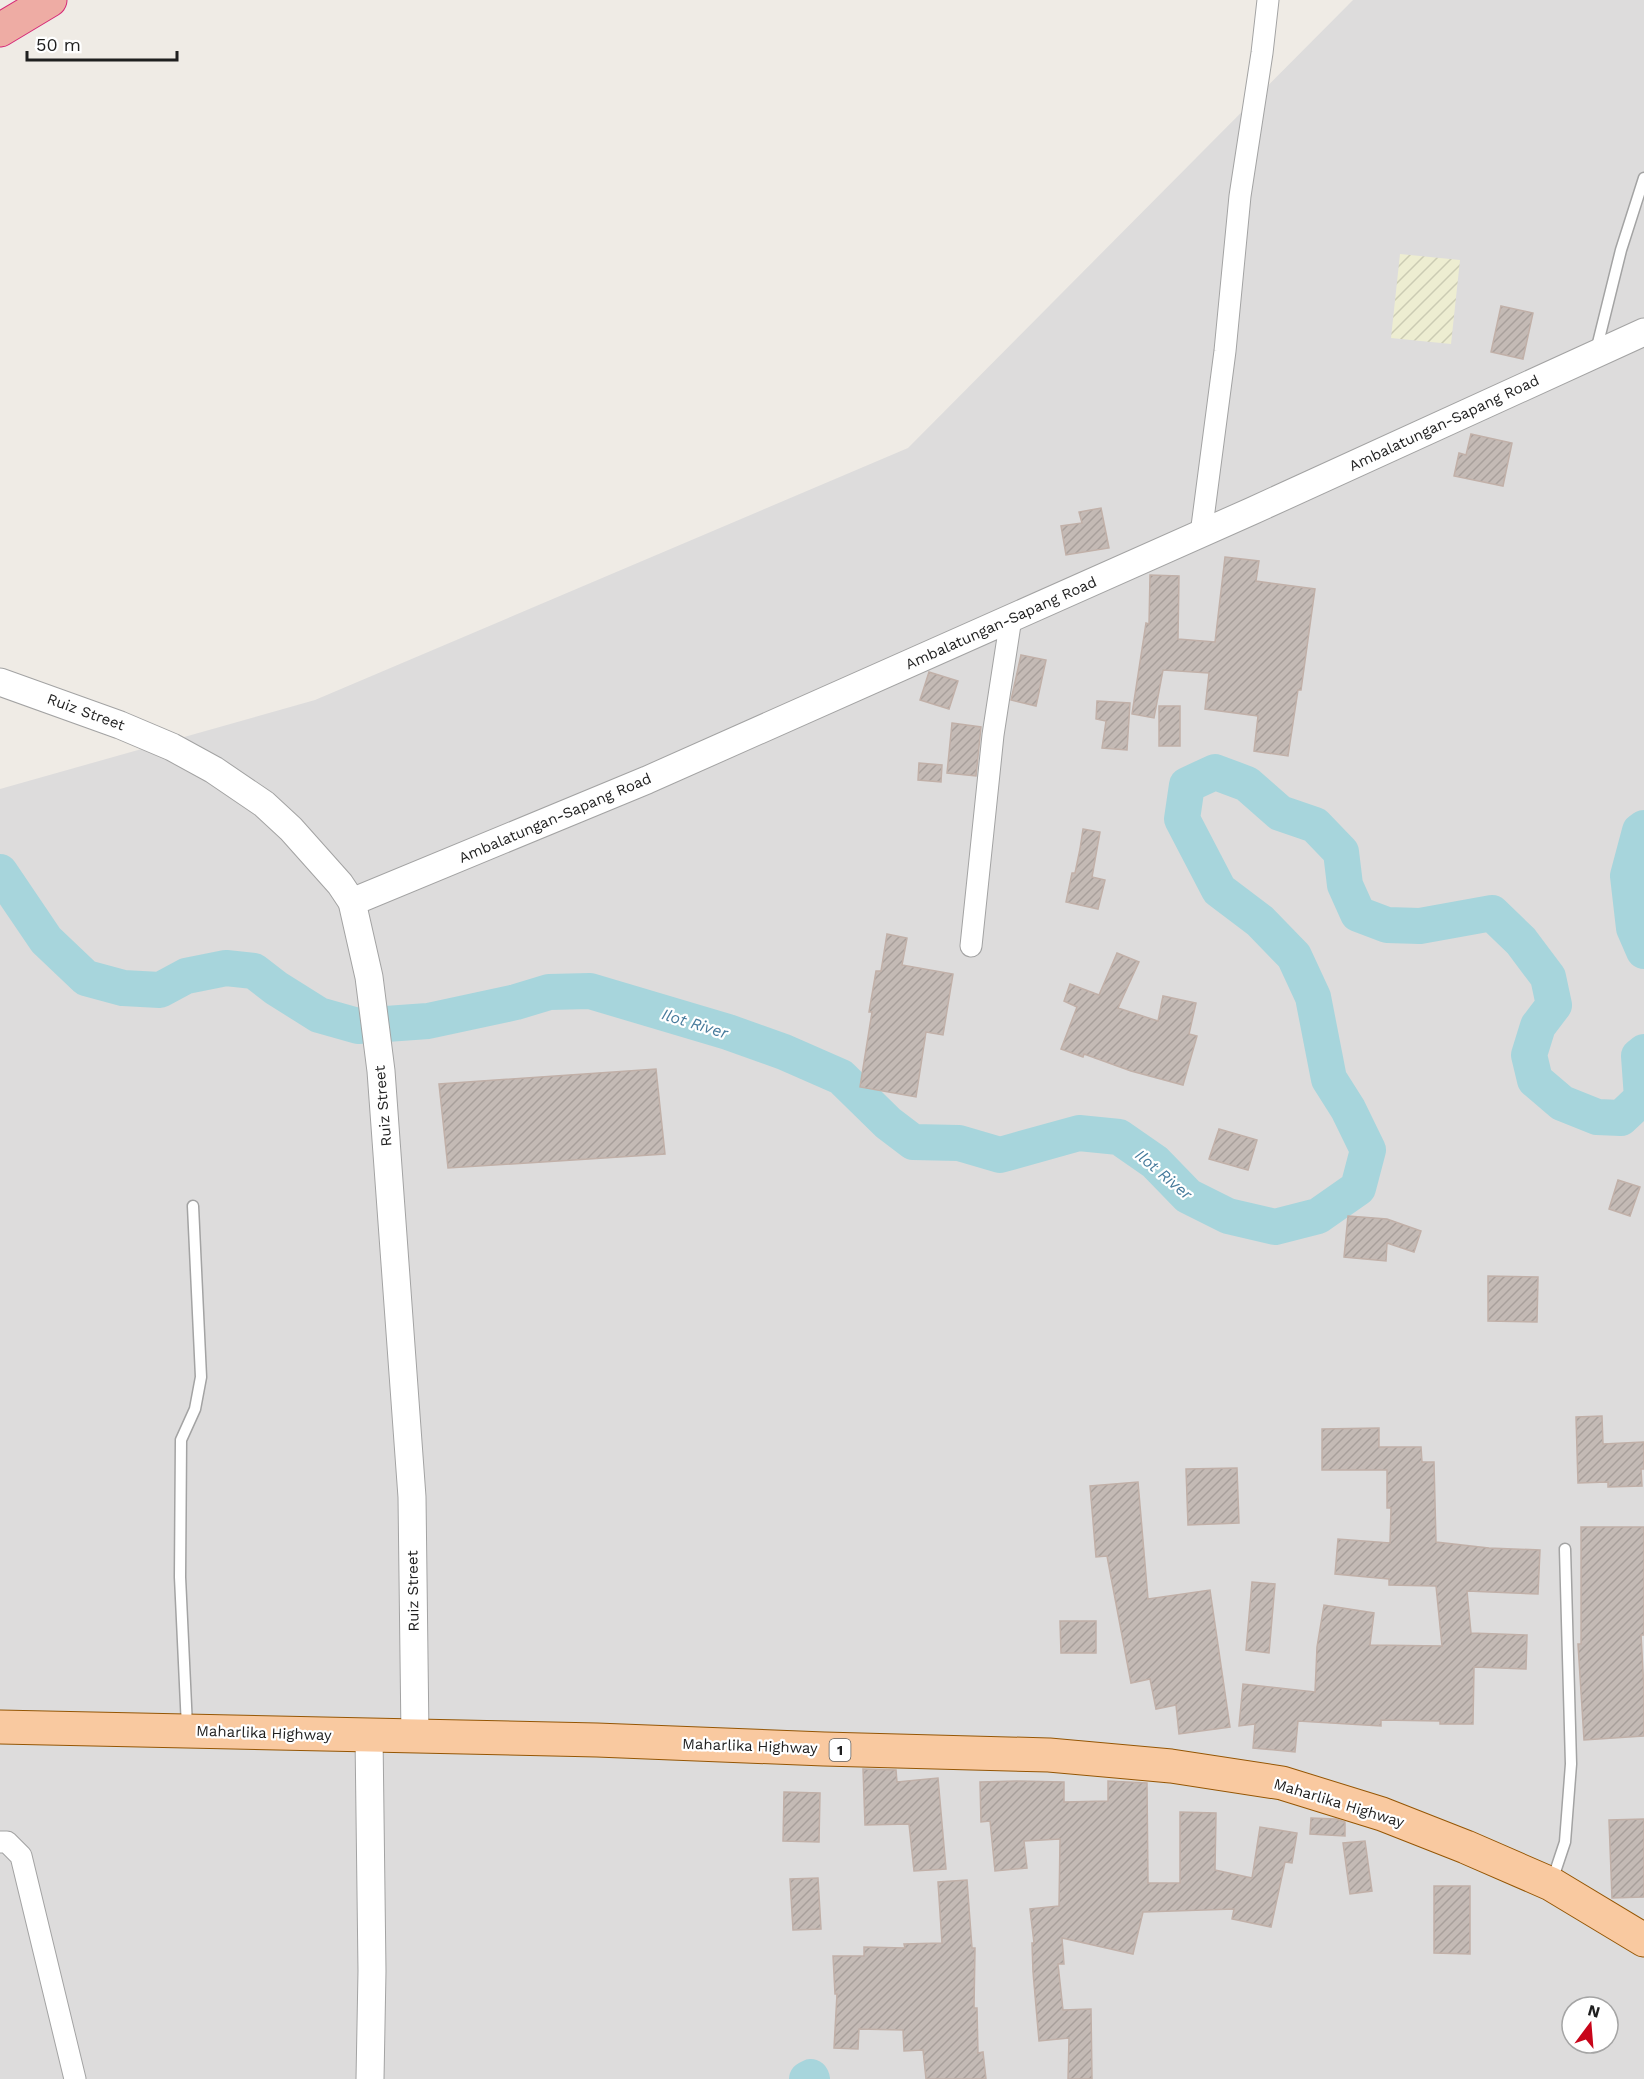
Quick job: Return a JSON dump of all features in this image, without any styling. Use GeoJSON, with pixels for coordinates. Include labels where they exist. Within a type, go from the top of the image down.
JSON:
{"type":"FeatureCollection","features":[{"type":"Feature","properties":{"kind":"highway"},"geometry":{"type":"LineString","coordinates":[[0,30],[50,0]]}},
{"type":"Feature","properties":{"kind":"main road","name":"Maharlika Highway"},"geometry":{"type":"LineString","coordinates":[[0,1727],[597,1740],[1049,1755],[1171,1766],[1282,1783],[1382,1814],[1551,1884],[1644,1940]]}},
{"type":"Feature","properties":{"kind":"street"},"geometry":{"type":"LineString","coordinates":[[1201,534],[1225,351],[1240,196],[1268,0]]}},
{"type":"Feature","properties":{"kind":"street","name":"Ambalatungan-Sapang Road"},"geometry":{"type":"LineString","coordinates":[[352,902],[647,780],[1201,534],[1644,332]]}},
{"type":"Feature","properties":{"kind":"street"},"geometry":{"type":"LineString","coordinates":[[972,946],[993,735],[1011,618]]}},
{"type":"Feature","properties":{"kind":"street","name":"Ruiz Street"},"geometry":{"type":"LineString","coordinates":[[0,682],[120,724],[172,747],[214,770],[264,804],[284,823],[340,884],[352,902],[369,977],[381,1071],[412,1497],[415,1737]]}},
{"type":"Feature","properties":{"kind":"street"},"geometry":{"type":"LineString","coordinates":[[369,1736],[372,1971],[370,2079]]}},
{"type":"Feature","properties":{"kind":"street"},"geometry":{"type":"LineString","coordinates":[[0,1842],[7,1842],[21,1856],[75,2079]]}},
{"type":"Feature","properties":{"kind":"lane"},"geometry":{"type":"LineString","coordinates":[[1595,354],[1621,250],[1644,178]]}},
{"type":"Feature","properties":{"kind":"lane"},"geometry":{"type":"LineString","coordinates":[[187,1731],[180,1577],[181,1440],[195,1408],[201,1377],[193,1206]]}},
{"type":"Feature","properties":{"kind":"lane"},"geometry":{"type":"LineString","coordinates":[[1551,1884],[1564,1842],[1571,1764],[1565,1549]]}},
{"type":"Feature","properties":{"kind":"shaded area"},"geometry":{"type":"Polygon","coordinates":[[[1353,0],[1644,0],[1644,2079],[0,2079],[0,789],[315,700],[908,448],[1353,0]]]}},
{"type":"Feature","properties":{"kind":"green space"},"geometry":{"type":"Polygon","coordinates":[[[1400,254],[1460,260],[1451,344],[1391,338],[1400,254]]]}},
{"type":"Feature","properties":{"kind":"building"},"geometry":{"type":"Polygon","coordinates":[[[1501,306],[1533,313],[1523,359],[1491,352],[1501,306]]]}},
{"type":"Feature","properties":{"kind":"building"},"geometry":{"type":"Polygon","coordinates":[[[1471,434],[1512,443],[1503,486],[1454,476],[1459,453],[1466,455],[1471,434]]]}},
{"type":"Feature","properties":{"kind":"building"},"geometry":{"type":"Polygon","coordinates":[[[1101,508],[1109,548],[1066,555],[1061,526],[1082,523],[1079,512],[1101,508]]]}},
{"type":"Feature","properties":{"kind":"building"},"geometry":{"type":"Polygon","coordinates":[[[1225,557],[1259,561],[1256,581],[1315,589],[1301,690],[1298,690],[1288,756],[1254,751],[1258,716],[1205,709],[1209,673],[1163,670],[1154,718],[1132,714],[1146,623],[1149,624],[1150,575],[1179,576],[1178,639],[1215,642],[1225,557]]]}},
{"type":"Feature","properties":{"kind":"building"},"geometry":{"type":"Polygon","coordinates":[[[1021,655],[1046,660],[1036,706],[1011,700],[1021,655]]]}},
{"type":"Feature","properties":{"kind":"building"},"geometry":{"type":"Polygon","coordinates":[[[929,672],[958,681],[949,709],[920,700],[929,672]]]}},
{"type":"Feature","properties":{"kind":"building"},"geometry":{"type":"Polygon","coordinates":[[[1097,701],[1130,703],[1127,750],[1102,748],[1106,721],[1096,719],[1097,701]]]}},
{"type":"Feature","properties":{"kind":"building"},"geometry":{"type":"Polygon","coordinates":[[[1159,706],[1180,706],[1180,746],[1159,746],[1159,706]]]}},
{"type":"Feature","properties":{"kind":"building"},"geometry":{"type":"Polygon","coordinates":[[[952,723],[981,727],[976,776],[947,773],[952,723]]]}},
{"type":"Feature","properties":{"kind":"building"},"geometry":{"type":"Polygon","coordinates":[[[919,763],[942,765],[941,782],[918,780],[919,763]]]}},
{"type":"Feature","properties":{"kind":"building"},"geometry":{"type":"Polygon","coordinates":[[[1083,829],[1100,832],[1092,877],[1105,880],[1098,909],[1066,902],[1072,873],[1075,873],[1083,829]]]}},
{"type":"Feature","properties":{"kind":"building"},"geometry":{"type":"Polygon","coordinates":[[[887,934],[907,938],[902,965],[953,974],[943,1035],[926,1032],[916,1097],[860,1087],[876,971],[881,971],[887,934]]]}},
{"type":"Feature","properties":{"kind":"building"},"geometry":{"type":"Polygon","coordinates":[[[1117,953],[1139,962],[1118,1008],[1158,1021],[1163,996],[1196,1003],[1189,1034],[1197,1036],[1183,1085],[1061,1049],[1077,1007],[1064,1001],[1070,984],[1099,995],[1117,953]]]}},
{"type":"Feature","properties":{"kind":"building"},"geometry":{"type":"Polygon","coordinates":[[[656,1069],[665,1154],[448,1168],[439,1084],[656,1069]]]}},
{"type":"Feature","properties":{"kind":"building"},"geometry":{"type":"Polygon","coordinates":[[[1219,1129],[1257,1140],[1248,1170],[1209,1159],[1219,1129]]]}},
{"type":"Feature","properties":{"kind":"building"},"geometry":{"type":"Polygon","coordinates":[[[1618,1180],[1640,1187],[1630,1216],[1609,1209],[1618,1180]]]}},
{"type":"Feature","properties":{"kind":"building"},"geometry":{"type":"Polygon","coordinates":[[[1348,1216],[1387,1219],[1421,1231],[1414,1252],[1387,1243],[1386,1261],[1344,1257],[1348,1216]]]}},
{"type":"Feature","properties":{"kind":"building"},"geometry":{"type":"Polygon","coordinates":[[[1488,1276],[1538,1277],[1537,1322],[1488,1321],[1488,1276]]]}},
{"type":"Feature","properties":{"kind":"building"},"geometry":{"type":"Polygon","coordinates":[[[1602,1416],[1603,1444],[1644,1442],[1642,1486],[1608,1487],[1608,1482],[1578,1483],[1576,1417],[1602,1416]]]}},
{"type":"Feature","properties":{"kind":"building"},"geometry":{"type":"Polygon","coordinates":[[[1379,1428],[1379,1447],[1421,1447],[1422,1462],[1434,1462],[1436,1542],[1489,1548],[1540,1550],[1538,1594],[1467,1591],[1471,1633],[1527,1635],[1526,1669],[1474,1667],[1473,1724],[1381,1720],[1381,1726],[1298,1721],[1295,1752],[1253,1748],[1255,1724],[1239,1726],[1243,1684],[1315,1692],[1317,1647],[1324,1605],[1374,1613],[1370,1645],[1442,1646],[1436,1586],[1389,1585],[1389,1579],[1335,1574],[1338,1539],[1390,1543],[1391,1508],[1387,1508],[1387,1470],[1322,1470],[1322,1429],[1379,1428]]]}},
{"type":"Feature","properties":{"kind":"building"},"geometry":{"type":"Polygon","coordinates":[[[1237,1468],[1239,1523],[1188,1525],[1186,1469],[1237,1468]]]}},
{"type":"Feature","properties":{"kind":"building"},"geometry":{"type":"Polygon","coordinates":[[[1138,1482],[1148,1599],[1210,1590],[1230,1727],[1179,1734],[1176,1705],[1156,1709],[1150,1679],[1131,1683],[1107,1556],[1096,1557],[1090,1486],[1138,1482]]]}},
{"type":"Feature","properties":{"kind":"building"},"geometry":{"type":"Polygon","coordinates":[[[1581,1527],[1644,1527],[1644,1635],[1641,1635],[1644,1736],[1584,1740],[1578,1644],[1581,1644],[1581,1527]]]}},
{"type":"Feature","properties":{"kind":"building"},"geometry":{"type":"Polygon","coordinates":[[[1252,1582],[1275,1584],[1269,1653],[1246,1650],[1252,1582]]]}},
{"type":"Feature","properties":{"kind":"building"},"geometry":{"type":"Polygon","coordinates":[[[1060,1621],[1096,1621],[1096,1653],[1061,1653],[1060,1621]]]}},
{"type":"Feature","properties":{"kind":"building"},"geometry":{"type":"Polygon","coordinates":[[[863,1769],[896,1770],[897,1782],[938,1778],[946,1869],[914,1871],[909,1824],[865,1825],[863,1769]]]}},
{"type":"Feature","properties":{"kind":"building"},"geometry":{"type":"Polygon","coordinates":[[[1108,1781],[1147,1783],[1148,1883],[1180,1883],[1180,1812],[1216,1813],[1215,1870],[1252,1878],[1260,1827],[1297,1833],[1292,1863],[1285,1862],[1271,1927],[1232,1919],[1234,1909],[1143,1912],[1133,1954],[1062,1938],[1064,1964],[1058,1964],[1063,2010],[1091,2009],[1092,2079],[1068,2079],[1069,2038],[1039,2041],[1030,1909],[1059,1906],[1060,1839],[1024,1841],[1027,1868],[995,1871],[990,1821],[981,1822],[980,1782],[1064,1782],[1064,1802],[1108,1801],[1108,1781]]]}},
{"type":"Feature","properties":{"kind":"building"},"geometry":{"type":"Polygon","coordinates":[[[784,1792],[820,1793],[819,1842],[783,1841],[784,1792]]]}},
{"type":"Feature","properties":{"kind":"building"},"geometry":{"type":"Polygon","coordinates":[[[1311,1818],[1336,1819],[1345,1822],[1345,1836],[1310,1834],[1311,1818]]]}},
{"type":"Feature","properties":{"kind":"building"},"geometry":{"type":"Polygon","coordinates":[[[1644,1819],[1644,1897],[1612,1898],[1609,1820],[1644,1819]]]}},
{"type":"Feature","properties":{"kind":"building"},"geometry":{"type":"Polygon","coordinates":[[[1365,1841],[1372,1891],[1350,1894],[1343,1843],[1365,1841]]]}},
{"type":"Feature","properties":{"kind":"building"},"geometry":{"type":"Polygon","coordinates":[[[818,1878],[821,1929],[793,1930],[790,1879],[818,1878]]]}},
{"type":"Feature","properties":{"kind":"building"},"geometry":{"type":"Polygon","coordinates":[[[967,1880],[972,1948],[975,1948],[974,2008],[977,2008],[978,2053],[983,2052],[986,2079],[926,2079],[923,2050],[904,2051],[903,2030],[859,2029],[858,2049],[834,2048],[837,1994],[835,1994],[833,1956],[864,1956],[864,1947],[905,1948],[904,1944],[942,1943],[938,1882],[967,1880]]]}},
{"type":"Feature","properties":{"kind":"building"},"geometry":{"type":"Polygon","coordinates":[[[1434,1886],[1470,1886],[1470,1954],[1434,1953],[1434,1886]]]}},
{"type":"Feature","properties":{"kind":"waterway","name":"Ilot River"},"geometry":{"type":"LineString","coordinates":[[0,872],[46,940],[86,978],[123,988],[160,990],[186,976],[226,968],[254,971],[319,1015],[358,1026],[428,1021],[516,1002],[549,992],[590,991],[728,1032],[784,1052],[841,1077],[888,1123],[913,1142],[959,1143],[1000,1155],[1079,1133],[1119,1137],[1155,1162],[1188,1196],[1228,1216],[1275,1227],[1318,1216],[1358,1188],[1368,1150],[1348,1109],[1329,1079],[1313,997],[1294,956],[1260,921],[1219,890],[1182,819],[1187,785],[1215,772],[1247,784],[1280,813],[1315,825],[1341,852],[1345,885],[1358,914],[1387,925],[1420,926],[1492,913],[1521,941],[1548,977],[1554,1005],[1538,1026],[1529,1055],[1535,1080],[1562,1103],[1597,1117],[1621,1118],[1642,1098],[1639,1056],[1644,1052]]}},
{"type":"Feature","properties":{"kind":"waterway","name":"Ilot River"},"geometry":{"type":"LineString","coordinates":[[1644,828],[1640,831],[1628,876],[1634,928],[1644,951]]}},
{"type":"Feature","properties":{"kind":"waterway"},"geometry":{"type":"LineString","coordinates":[[807,2079],[811,2077],[812,2079]]}}]}
